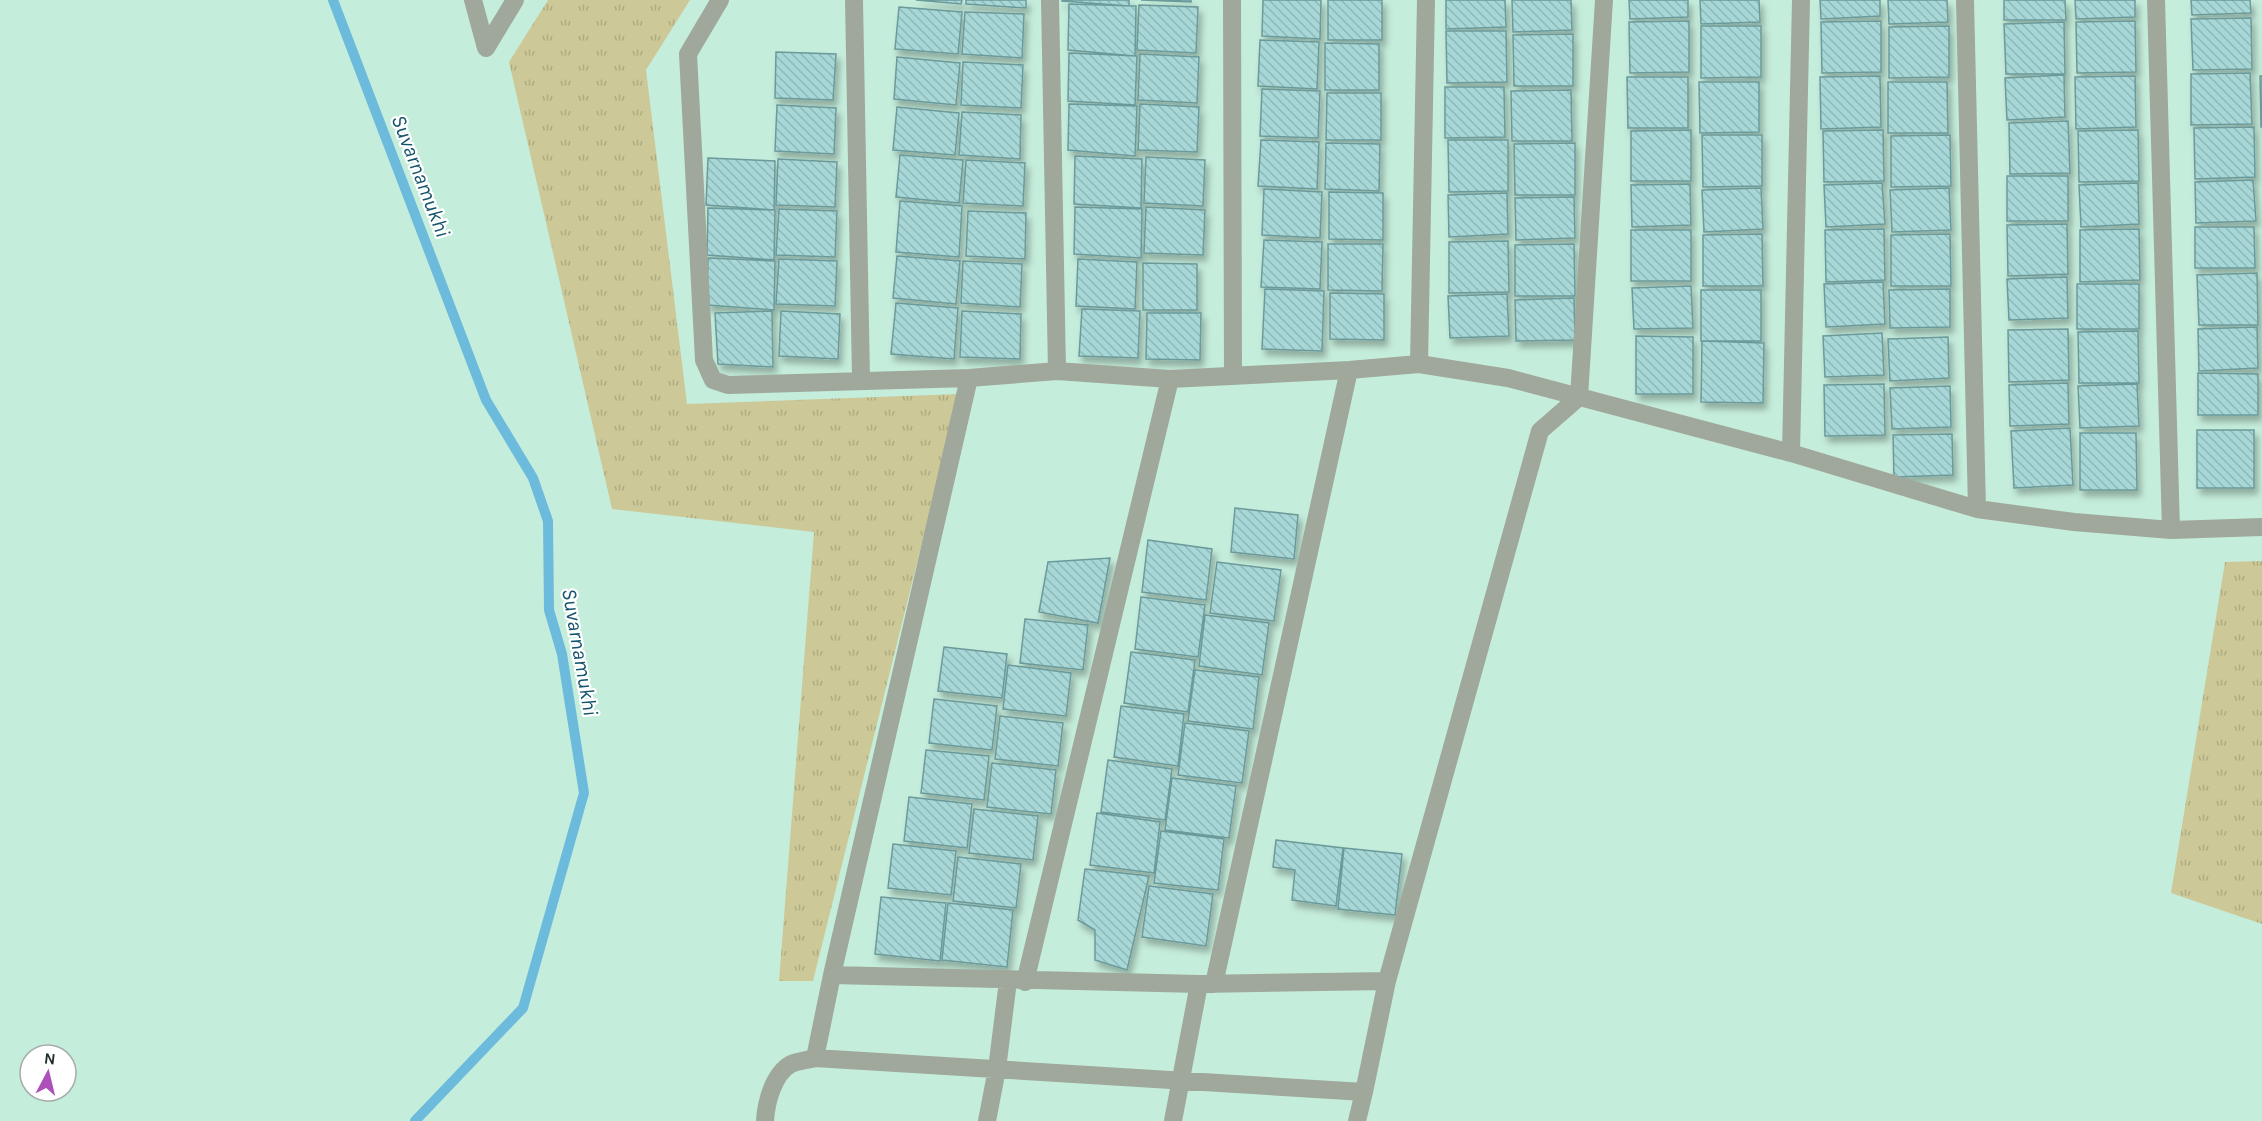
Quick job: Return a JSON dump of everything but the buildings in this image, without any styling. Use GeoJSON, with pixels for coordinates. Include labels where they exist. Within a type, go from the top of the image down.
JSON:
{"type":"FeatureCollection","features":[{"type":"Feature","properties":{"kind":"street"},"geometry":{"type":"LineString","coordinates":[[473,0],[486,48],[515,0]]}},
{"type":"Feature","properties":{"kind":"street"},"geometry":{"type":"LineString","coordinates":[[720,0],[688,54],[704,360],[713,380],[728,385],[861,379],[969,378],[1057,371],[1170,379],[1233,374],[1349,370],[1419,363],[1508,378],[1791,453],[1977,509],[2074,522],[2171,530],[2262,527]]}},
{"type":"Feature","properties":{"kind":"street"},"geometry":{"type":"LineString","coordinates":[[854,0],[861,379]]}},
{"type":"Feature","properties":{"kind":"street"},"geometry":{"type":"LineString","coordinates":[[1050,0],[1057,371]]}},
{"type":"Feature","properties":{"kind":"street"},"geometry":{"type":"LineString","coordinates":[[1232,0],[1233,374]]}},
{"type":"Feature","properties":{"kind":"street"},"geometry":{"type":"LineString","coordinates":[[1419,363],[1426,0]]}},
{"type":"Feature","properties":{"kind":"street"},"geometry":{"type":"LineString","coordinates":[[1357,1121],[1387,981],[1540,431],[1579,398],[1604,0]]}},
{"type":"Feature","properties":{"kind":"street"},"geometry":{"type":"LineString","coordinates":[[1791,453],[1801,0]]}},
{"type":"Feature","properties":{"kind":"street"},"geometry":{"type":"LineString","coordinates":[[1965,0],[1977,509]]}},
{"type":"Feature","properties":{"kind":"street"},"geometry":{"type":"LineString","coordinates":[[2156,0],[2171,530]]}},
{"type":"Feature","properties":{"kind":"street"},"geometry":{"type":"LineString","coordinates":[[1173,1121],[1349,370]]}},
{"type":"Feature","properties":{"kind":"street"},"geometry":{"type":"LineString","coordinates":[[815,1058],[969,378]]}},
{"type":"Feature","properties":{"kind":"street"},"geometry":{"type":"LineString","coordinates":[[987,1121],[1016,982],[1170,379]]}},
{"type":"Feature","properties":{"kind":"street"},"geometry":{"type":"LineString","coordinates":[[832,975],[1016,982],[1206,984],[1387,981]]}},
{"type":"Feature","properties":{"kind":"street"},"geometry":{"type":"LineString","coordinates":[[765,1121],[766,1101],[778,1079],[790,1065],[815,1058],[1364,1092]]}},
{"type":"Feature","properties":{"kind":"green space"},"geometry":{"type":"Polygon","coordinates":[[[548,0],[690,0],[646,70],[687,404],[959,394],[813,981],[779,981],[814,532],[612,509],[509,62],[548,0]]]}},
{"type":"Feature","properties":{"kind":"green space"},"geometry":{"type":"Polygon","coordinates":[[[2262,561],[2262,924],[2171,893],[2225,562],[2262,561]]]}},
{"type":"Feature","properties":{"kind":"waterway","name":"Suvarnamukhi"},"geometry":{"type":"LineString","coordinates":[[333,0],[486,400],[533,478],[548,521],[549,610],[562,654],[584,793],[523,1008],[415,1121]]}}]}
